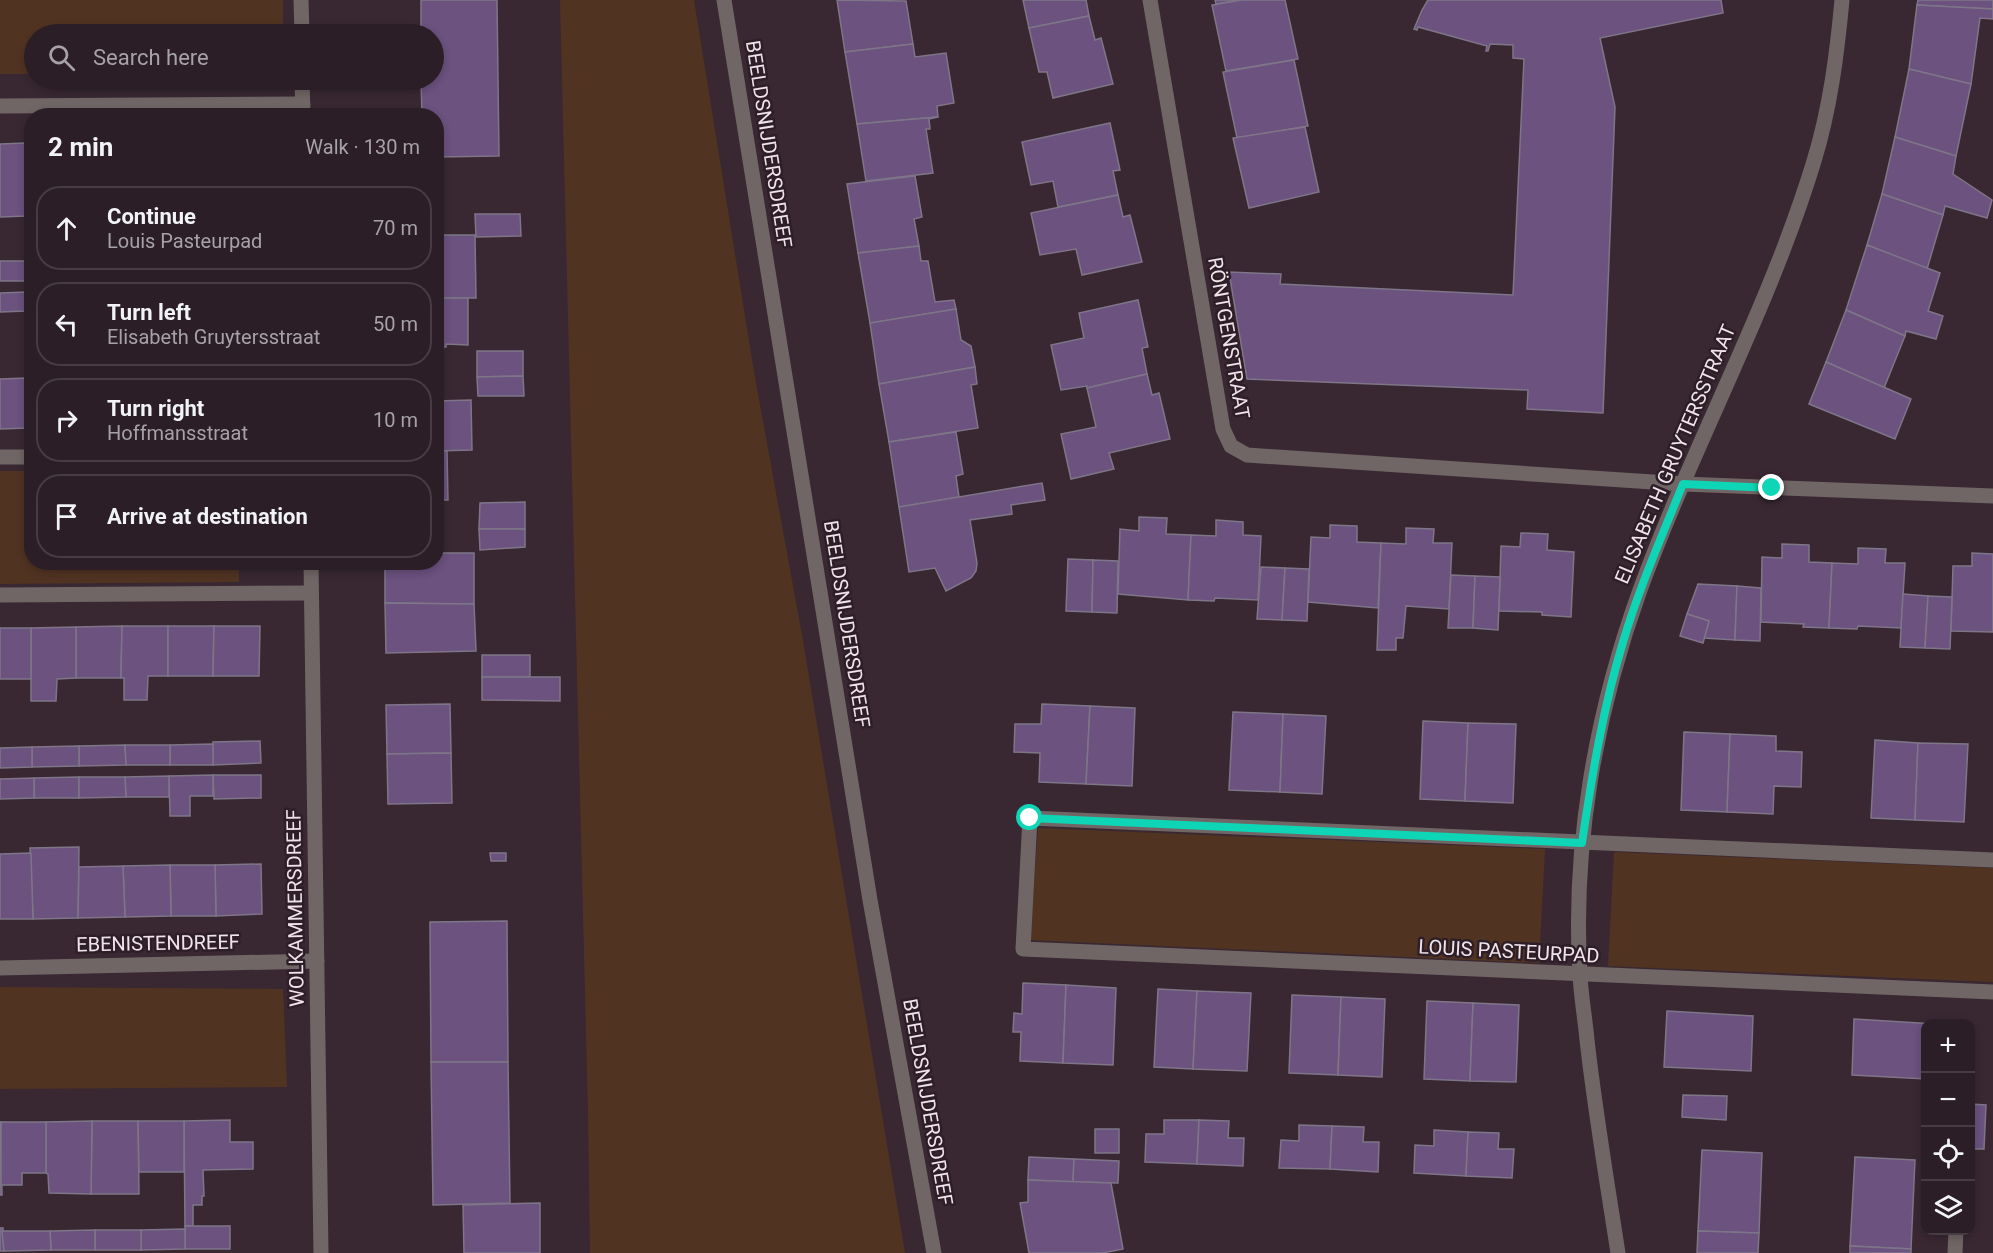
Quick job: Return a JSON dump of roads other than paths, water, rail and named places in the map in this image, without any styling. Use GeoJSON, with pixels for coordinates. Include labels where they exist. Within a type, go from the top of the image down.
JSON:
{"type":"FeatureCollection","features":[{"type":"Feature","properties":{"kind":"street"},"geometry":{"type":"LineString","coordinates":[[301,0],[302,24]]}},
{"type":"Feature","properties":{"kind":"street","name":"BEELDSNIJDERSDREEF"},"geometry":{"type":"LineString","coordinates":[[724,0],[870,900],[934,1253]]}},
{"type":"Feature","properties":{"kind":"street","name":"RÖNTGENSTRAAT"},"geometry":{"type":"LineString","coordinates":[[1150,0],[1223,429],[1231,446],[1246,455],[1683,484],[1993,496]]}},
{"type":"Feature","properties":{"kind":"street","name":"ELISABETH GRUYTERSSTRAAT"},"geometry":{"type":"LineString","coordinates":[[1618,1253],[1597,1122],[1580,975],[1579,920],[1582,843],[1593,766],[1606,702],[1640,590],[1764,297],[1814,159],[1825,116],[1842,0]]}},
{"type":"Feature","properties":{"kind":"street"},"geometry":{"type":"LineString","coordinates":[[303,90],[303,108]]}},
{"type":"Feature","properties":{"kind":"street"},"geometry":{"type":"LineString","coordinates":[[0,106],[152,108]]}},
{"type":"Feature","properties":{"kind":"street"},"geometry":{"type":"LineString","coordinates":[[0,457],[24,457]]}},
{"type":"Feature","properties":{"kind":"street","name":"WOLKAMMERSDREEF"},"geometry":{"type":"LineString","coordinates":[[311,570],[321,1253]]}},
{"type":"Feature","properties":{"kind":"street"},"geometry":{"type":"LineString","coordinates":[[0,595],[311,593]]}},
{"type":"Feature","properties":{"kind":"street","name":"LOUIS PASTEURPAD"},"geometry":{"type":"LineString","coordinates":[[1582,843],[1030,818],[1023,949],[1993,992]]}},
{"type":"Feature","properties":{"kind":"street"},"geometry":{"type":"LineString","coordinates":[[1582,843],[1993,860]]}},
{"type":"Feature","properties":{"kind":"street","name":"EBENISTENDREEF"},"geometry":{"type":"LineString","coordinates":[[0,968],[317,961]]}},
{"type":"Feature","properties":{"kind":"street"},"geometry":{"type":"LineString","coordinates":[[1955,1253],[1956,1235]]}}]}
